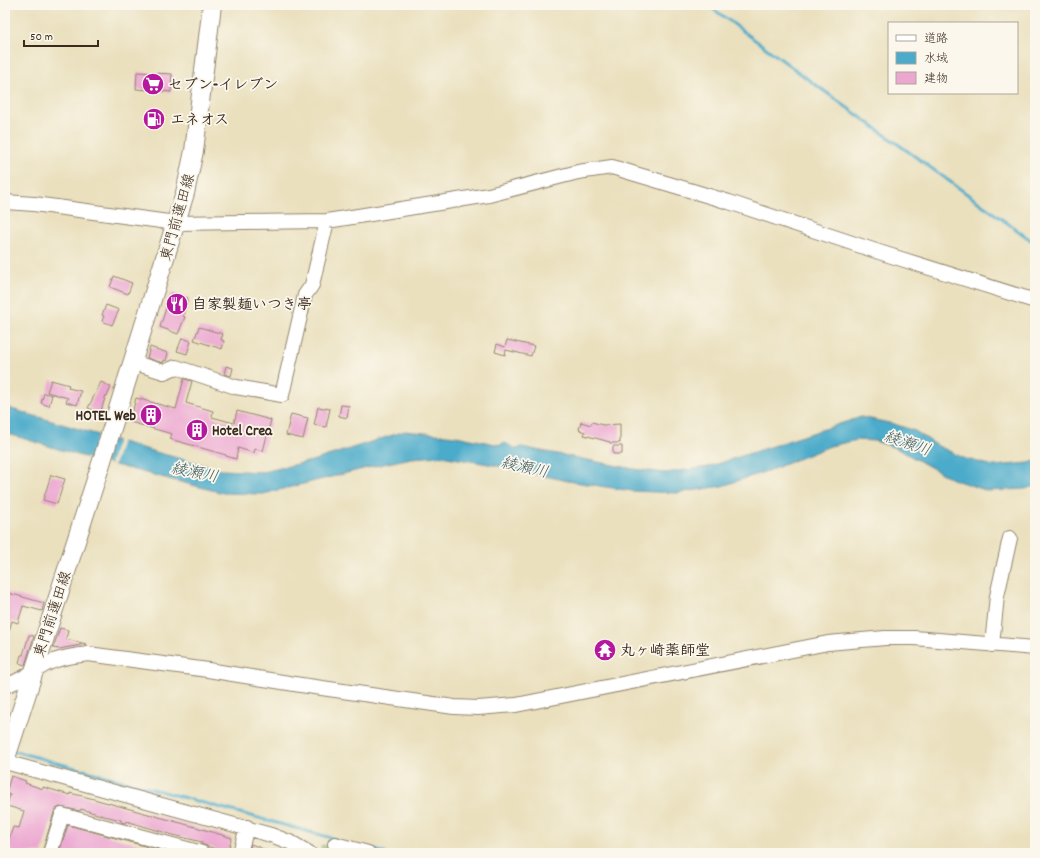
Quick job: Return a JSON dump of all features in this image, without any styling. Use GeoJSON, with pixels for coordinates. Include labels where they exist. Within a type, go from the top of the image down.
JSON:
{"type":"FeatureCollection","features":[{"type":"Feature","properties":{"kind":"main road","name":"東門前蓮田線"},"geometry":{"type":"LineString","coordinates":[[5,761],[100,467],[185,193],[194,151],[212,5]]}},
{"type":"Feature","properties":{"kind":"street"},"geometry":{"type":"LineString","coordinates":[[5,202],[34,204],[176,224],[327,222],[489,195],[578,172],[612,166],[729,202],[879,252],[1035,301]]}},
{"type":"Feature","properties":{"kind":"street"},"geometry":{"type":"LineString","coordinates":[[132,362],[164,372],[176,367],[236,387],[282,395],[305,295],[312,285],[327,222]]}},
{"type":"Feature","properties":{"kind":"street"},"geometry":{"type":"LineString","coordinates":[[992,645],[997,596],[1010,538]]}},
{"type":"Feature","properties":{"kind":"street"},"geometry":{"type":"LineString","coordinates":[[5,686],[19,682],[44,665],[59,659],[88,654],[200,669],[446,706],[478,708],[516,706],[828,643],[885,638],[907,638],[1035,648]]}},
{"type":"Feature","properties":{"kind":"street"},"geometry":{"type":"LineString","coordinates":[[5,761],[247,827],[292,843],[309,853]]}},
{"type":"Feature","properties":{"kind":"street"},"geometry":{"type":"LineString","coordinates":[[50,853],[62,815],[202,853]]}},
{"type":"Feature","properties":{"kind":"street"},"geometry":{"type":"LineString","coordinates":[[240,853],[247,827]]}},
{"type":"Feature","properties":{"kind":"street"},"geometry":{"type":"LineString","coordinates":[[335,844],[368,853]]}},
{"type":"Feature","properties":{"kind":"green space"},"geometry":{"type":"Polygon","coordinates":[[[322,845],[353,853],[326,853],[321,849],[322,845]]]}},
{"type":"Feature","properties":{"kind":"water","name":"綾瀬川"},"geometry":{"type":"Polygon","coordinates":[[[5,407],[152,451],[222,470],[262,472],[312,461],[405,431],[456,436],[500,445],[504,443],[518,449],[521,447],[634,469],[665,473],[708,467],[861,417],[894,424],[915,431],[938,446],[966,459],[994,466],[1029,463],[1035,461],[1035,486],[1025,489],[988,491],[952,479],[896,448],[875,441],[857,440],[830,446],[773,469],[722,486],[678,493],[632,491],[568,481],[494,465],[441,456],[411,458],[263,494],[223,493],[88,458],[5,433],[5,407]]]}},
{"type":"Feature","properties":{"kind":"pier"},"geometry":{"type":"Polygon","coordinates":[[[99,433],[103,434],[95,461],[90,459],[99,433]]]}},
{"type":"Feature","properties":{"kind":"pier"},"geometry":{"type":"Polygon","coordinates":[[[118,439],[122,440],[114,466],[110,464],[118,439]]]}},
{"type":"Feature","properties":{"kind":"building"},"geometry":{"type":"Polygon","coordinates":[[[137,72],[172,74],[171,92],[136,89],[137,72]]]}},
{"type":"Feature","properties":{"kind":"building"},"geometry":{"type":"Polygon","coordinates":[[[114,276],[132,283],[128,294],[110,287],[114,276]]]}},
{"type":"Feature","properties":{"kind":"building"},"geometry":{"type":"Polygon","coordinates":[[[171,293],[188,298],[183,316],[185,317],[178,334],[160,327],[171,293]]]}},
{"type":"Feature","properties":{"kind":"building"},"geometry":{"type":"Polygon","coordinates":[[[106,305],[119,310],[112,325],[102,321],[104,316],[102,315],[106,305]]]}},
{"type":"Feature","properties":{"kind":"building"},"geometry":{"type":"Polygon","coordinates":[[[199,327],[223,334],[221,340],[224,341],[222,349],[194,340],[199,327]]]}},
{"type":"Feature","properties":{"kind":"building"},"geometry":{"type":"Polygon","coordinates":[[[182,338],[191,341],[187,354],[177,351],[182,338]]]}},
{"type":"Feature","properties":{"kind":"building"},"geometry":{"type":"Polygon","coordinates":[[[507,340],[534,346],[531,356],[506,350],[505,355],[495,352],[497,344],[505,347],[507,340]]]}},
{"type":"Feature","properties":{"kind":"building"},"geometry":{"type":"Polygon","coordinates":[[[150,347],[168,353],[166,361],[164,360],[163,363],[147,358],[150,347]]]}},
{"type":"Feature","properties":{"kind":"building"},"geometry":{"type":"Polygon","coordinates":[[[226,366],[233,368],[231,376],[224,374],[226,366]]]}},
{"type":"Feature","properties":{"kind":"building"},"geometry":{"type":"Polygon","coordinates":[[[184,379],[192,381],[186,403],[213,411],[212,417],[234,423],[237,411],[271,420],[263,451],[255,449],[254,453],[238,448],[236,459],[170,439],[172,434],[130,422],[136,398],[176,409],[184,379]]]}},
{"type":"Feature","properties":{"kind":"building"},"geometry":{"type":"Polygon","coordinates":[[[51,380],[69,385],[68,388],[81,391],[77,405],[66,402],[68,398],[47,392],[51,380]]]}},
{"type":"Feature","properties":{"kind":"building"},"geometry":{"type":"Polygon","coordinates":[[[101,382],[111,387],[107,396],[106,395],[99,417],[91,415],[93,410],[88,408],[101,382]]]}},
{"type":"Feature","properties":{"kind":"building"},"geometry":{"type":"Polygon","coordinates":[[[44,393],[52,395],[49,406],[41,403],[44,393]]]}},
{"type":"Feature","properties":{"kind":"building"},"geometry":{"type":"Polygon","coordinates":[[[341,405],[349,406],[347,418],[339,416],[341,405]]]}},
{"type":"Feature","properties":{"kind":"building"},"geometry":{"type":"Polygon","coordinates":[[[318,407],[330,409],[326,427],[314,425],[318,407]]]}},
{"type":"Feature","properties":{"kind":"building"},"geometry":{"type":"Polygon","coordinates":[[[291,414],[308,418],[303,439],[286,435],[291,414]]]}},
{"type":"Feature","properties":{"kind":"building"},"geometry":{"type":"Polygon","coordinates":[[[581,422],[591,425],[592,422],[603,425],[620,424],[620,443],[610,443],[584,435],[585,432],[579,430],[581,422]]]}},
{"type":"Feature","properties":{"kind":"building"},"geometry":{"type":"Polygon","coordinates":[[[613,446],[622,446],[622,454],[613,454],[613,446]]]}},
{"type":"Feature","properties":{"kind":"building"},"geometry":{"type":"Polygon","coordinates":[[[51,475],[65,479],[57,504],[43,500],[51,475]]]}},
{"type":"Feature","properties":{"kind":"building"},"geometry":{"type":"Polygon","coordinates":[[[5,592],[44,603],[42,611],[23,606],[18,623],[12,621],[7,637],[5,636],[5,592]]]}},
{"type":"Feature","properties":{"kind":"building"},"geometry":{"type":"Polygon","coordinates":[[[60,628],[68,630],[66,639],[86,644],[59,649],[53,648],[60,628]]]}},
{"type":"Feature","properties":{"kind":"building"},"geometry":{"type":"Polygon","coordinates":[[[29,635],[34,636],[25,665],[19,663],[29,635]]]}},
{"type":"Feature","properties":{"kind":"building","name":"丸ヶ崎薬師堂"},"geometry":{"type":"Polygon","coordinates":[[[600,644],[610,645],[609,655],[599,654],[600,644]]]}},
{"type":"Feature","properties":{"kind":"building"},"geometry":{"type":"Polygon","coordinates":[[[11,776],[26,781],[25,783],[43,789],[43,787],[70,795],[70,793],[90,798],[232,838],[227,853],[201,844],[202,842],[126,821],[125,823],[121,822],[121,820],[81,809],[80,811],[60,807],[54,812],[42,853],[11,853],[11,850],[5,849],[5,838],[9,839],[13,827],[19,828],[24,811],[7,806],[10,795],[6,793],[11,776]]]}},
{"type":"Feature","properties":{"kind":"building"},"geometry":{"type":"Polygon","coordinates":[[[68,825],[170,853],[59,853],[68,825]]]}},
{"type":"Feature","properties":{"kind":"building"},"geometry":{"type":"Polygon","coordinates":[[[251,844],[273,853],[249,853],[251,844]]]}},
{"type":"Feature","properties":{"kind":"waterway"},"geometry":{"type":"LineString","coordinates":[[708,5],[809,80],[1035,243]]}},
{"type":"Feature","properties":{"kind":"waterway"},"geometry":{"type":"LineString","coordinates":[[14,751],[335,839]]}},
{"type":"Feature","properties":{"kind":"waterway"},"geometry":{"type":"LineString","coordinates":[[371,849],[385,853]]}},
{"type":"Feature","properties":{"kind":"place","name":"セブン-イレブン"},"geometry":{"type":"Point","coordinates":[153,84]}},
{"type":"Feature","properties":{"kind":"place","name":"エネオス"},"geometry":{"type":"Point","coordinates":[154,119]}},
{"type":"Feature","properties":{"kind":"place","name":"自家製麺いつき亭"},"geometry":{"type":"Point","coordinates":[177,304]}},
{"type":"Feature","properties":{"kind":"place","name":"HOTEL Web"},"geometry":{"type":"Point","coordinates":[151,415]}},
{"type":"Feature","properties":{"kind":"place","name":"Hotel Crea"},"geometry":{"type":"Point","coordinates":[197,430]}},
{"type":"Feature","properties":{"kind":"place","name":"丸ヶ崎薬師堂"},"geometry":{"type":"Point","coordinates":[605,650]}}]}
